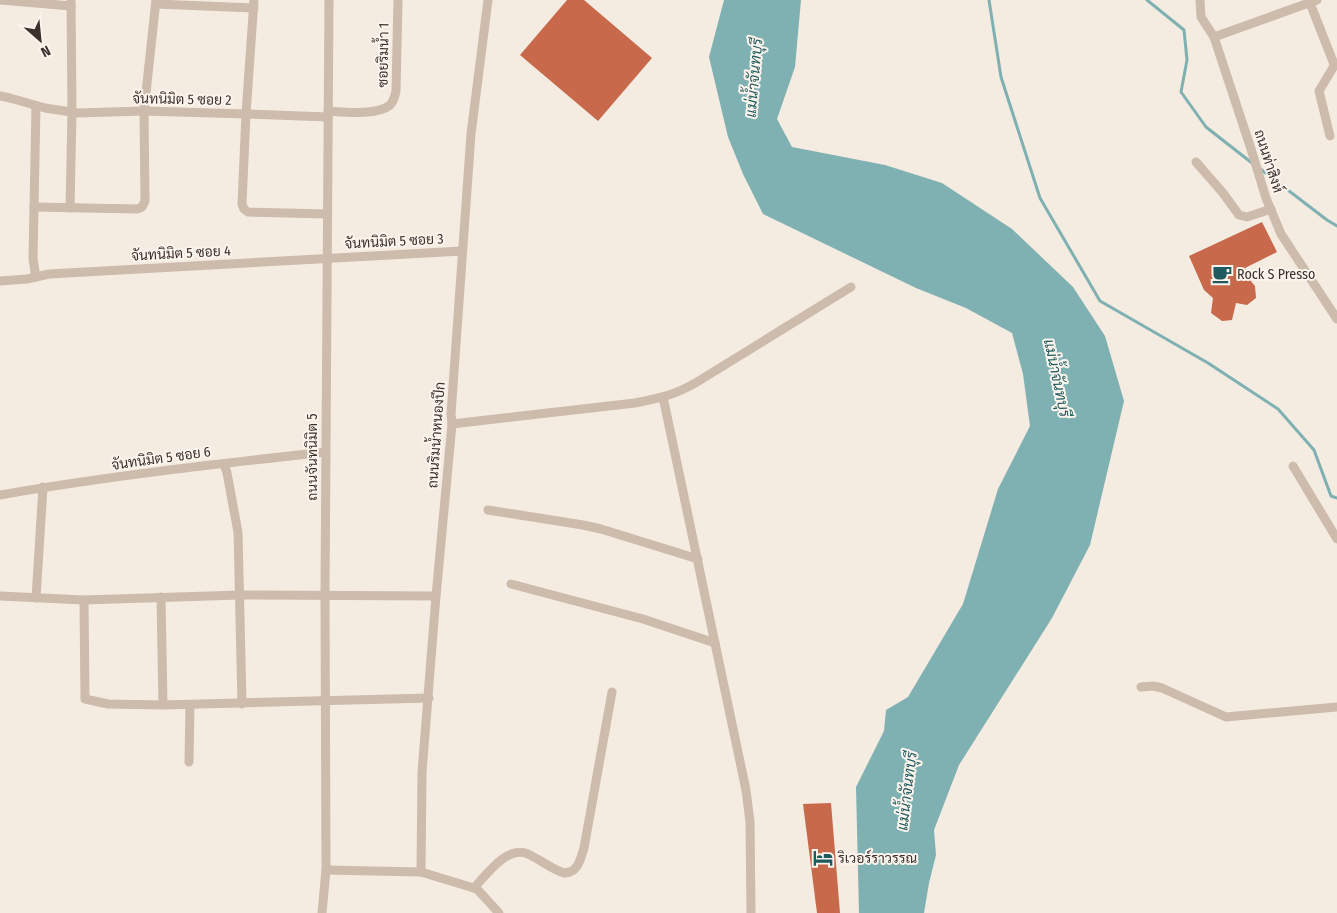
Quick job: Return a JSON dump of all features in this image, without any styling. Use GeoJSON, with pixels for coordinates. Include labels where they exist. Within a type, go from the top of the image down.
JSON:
{"type":"FeatureCollection","features":[{"type":"Feature","properties":{"kind":"street"},"geometry":{"type":"LineString","coordinates":[[0,0],[71,3],[72,112],[70,208]]}},
{"type":"Feature","properties":{"kind":"street","name":"ถนนจันทนิมิต 5"},"geometry":{"type":"LineString","coordinates":[[322,913],[326,870],[325,594],[329,0]]}},
{"type":"Feature","properties":{"kind":"street","name":"ซอยริมน้ำ 1"},"geometry":{"type":"LineString","coordinates":[[328,114],[372,112],[390,105],[395,98],[398,0]]}},
{"type":"Feature","properties":{"kind":"street","name":"ถนนริมน้ำหนองปึก"},"geometry":{"type":"LineString","coordinates":[[421,872],[422,772],[452,424],[451,414],[462,251],[471,134],[488,0]]}},
{"type":"Feature","properties":{"kind":"street","name":"ถนนท่าสิงห์"},"geometry":{"type":"LineString","coordinates":[[1200,0],[1201,17],[1214,37],[1266,198],[1281,234],[1337,319]]}},
{"type":"Feature","properties":{"kind":"street"},"geometry":{"type":"LineString","coordinates":[[1214,37],[1314,1],[1334,64],[1319,90],[1330,136]]}},
{"type":"Feature","properties":{"kind":"street"},"geometry":{"type":"LineString","coordinates":[[34,207],[137,209],[142,207],[145,201],[144,111],[156,2],[254,4],[242,204],[248,212],[327,214]]}},
{"type":"Feature","properties":{"kind":"street","name":"จันทนิมิต 5 ซอย 2"},"geometry":{"type":"LineString","coordinates":[[0,96],[45,108],[72,112],[144,111],[328,114]]}},
{"type":"Feature","properties":{"kind":"street"},"geometry":{"type":"LineString","coordinates":[[36,106],[33,259],[36,277]]}},
{"type":"Feature","properties":{"kind":"street"},"geometry":{"type":"LineString","coordinates":[[1196,162],[1239,215],[1247,217],[1271,209]]}},
{"type":"Feature","properties":{"kind":"street","name":"จันทนิมิต 5 ซอย 3"},"geometry":{"type":"LineString","coordinates":[[327,258],[462,251]]}},
{"type":"Feature","properties":{"kind":"street","name":"จันทนิมิต 5 ซอย 4"},"geometry":{"type":"LineString","coordinates":[[0,281],[27,279],[49,274],[327,258]]}},
{"type":"Feature","properties":{"kind":"street"},"geometry":{"type":"LineString","coordinates":[[452,424],[664,398],[697,382],[850,287]]}},
{"type":"Feature","properties":{"kind":"street"},"geometry":{"type":"LineString","coordinates":[[664,398],[746,790],[750,822],[751,913]]}},
{"type":"Feature","properties":{"kind":"street","name":"จันทนิมิต 5 ซอย 6"},"geometry":{"type":"LineString","coordinates":[[0,495],[326,452]]}},
{"type":"Feature","properties":{"kind":"street"},"geometry":{"type":"LineString","coordinates":[[224,464],[238,532],[242,704]]}},
{"type":"Feature","properties":{"kind":"street"},"geometry":{"type":"LineString","coordinates":[[1294,466],[1337,539]]}},
{"type":"Feature","properties":{"kind":"street"},"geometry":{"type":"LineString","coordinates":[[36,598],[43,488]]}},
{"type":"Feature","properties":{"kind":"street"},"geometry":{"type":"LineString","coordinates":[[488,510],[592,527],[698,559]]}},
{"type":"Feature","properties":{"kind":"street"},"geometry":{"type":"LineString","coordinates":[[511,584],[643,619],[716,643]]}},
{"type":"Feature","properties":{"kind":"street"},"geometry":{"type":"LineString","coordinates":[[0,596],[84,600],[325,594],[436,596]]}},
{"type":"Feature","properties":{"kind":"street"},"geometry":{"type":"LineString","coordinates":[[162,597],[163,705]]}},
{"type":"Feature","properties":{"kind":"street"},"geometry":{"type":"LineString","coordinates":[[84,600],[85,699],[108,704],[163,705],[429,698]]}},
{"type":"Feature","properties":{"kind":"street"},"geometry":{"type":"LineString","coordinates":[[1141,687],[1153,686],[1162,688],[1226,717],[1337,707]]}},
{"type":"Feature","properties":{"kind":"street"},"geometry":{"type":"LineString","coordinates":[[474,888],[499,862],[513,854],[527,853],[564,873],[569,873],[577,868],[584,848],[612,692]]}},
{"type":"Feature","properties":{"kind":"street"},"geometry":{"type":"LineString","coordinates":[[189,762],[190,704]]}},
{"type":"Feature","properties":{"kind":"street"},"geometry":{"type":"LineString","coordinates":[[326,870],[421,872],[477,889],[499,913]]}},
{"type":"Feature","properties":{"kind":"water","name":"แม่น้ำจันทบุรี"},"geometry":{"type":"Polygon","coordinates":[[[724,0],[801,0],[795,67],[777,119],[792,147],[885,165],[942,183],[1012,229],[1073,287],[1105,336],[1124,401],[1090,545],[1052,618],[959,765],[934,830],[936,855],[924,913],[859,913],[856,787],[884,731],[886,710],[908,697],[963,604],[998,489],[1030,426],[1023,374],[1012,333],[966,308],[916,288],[763,214],[743,174],[728,137],[709,57],[724,0]]]}},
{"type":"Feature","properties":{"kind":"building"},"geometry":{"type":"Polygon","coordinates":[[[567,0],[584,0],[652,58],[598,121],[520,55],[567,0]]]}},
{"type":"Feature","properties":{"kind":"building","name":"Rock S Presso"},"geometry":{"type":"Polygon","coordinates":[[[1262,222],[1277,252],[1245,268],[1255,286],[1256,298],[1247,305],[1236,303],[1232,320],[1222,321],[1211,313],[1213,298],[1204,290],[1189,256],[1262,222]]]}},
{"type":"Feature","properties":{"kind":"building","name":"ริเวอร์ราวรรณ"},"geometry":{"type":"Polygon","coordinates":[[[831,803],[840,913],[817,913],[803,804],[831,803]]]}},
{"type":"Feature","properties":{"kind":"waterway"},"geometry":{"type":"LineString","coordinates":[[989,0],[1001,77],[1040,198],[1100,301],[1208,363],[1278,409],[1314,450],[1331,496],[1337,498]]}},
{"type":"Feature","properties":{"kind":"waterway"},"geometry":{"type":"LineString","coordinates":[[1147,0],[1184,30],[1187,60],[1181,92],[1206,127],[1252,163]]}},
{"type":"Feature","properties":{"kind":"waterway"},"geometry":{"type":"LineString","coordinates":[[1259,168],[1337,226]]}},
{"type":"Feature","properties":{"kind":"place","name":"Rock S Presso"},"geometry":{"type":"Point","coordinates":[1222,274]}},
{"type":"Feature","properties":{"kind":"place","name":"ริเวอร์ราวรรณ"},"geometry":{"type":"Point","coordinates":[823,858]}}]}
